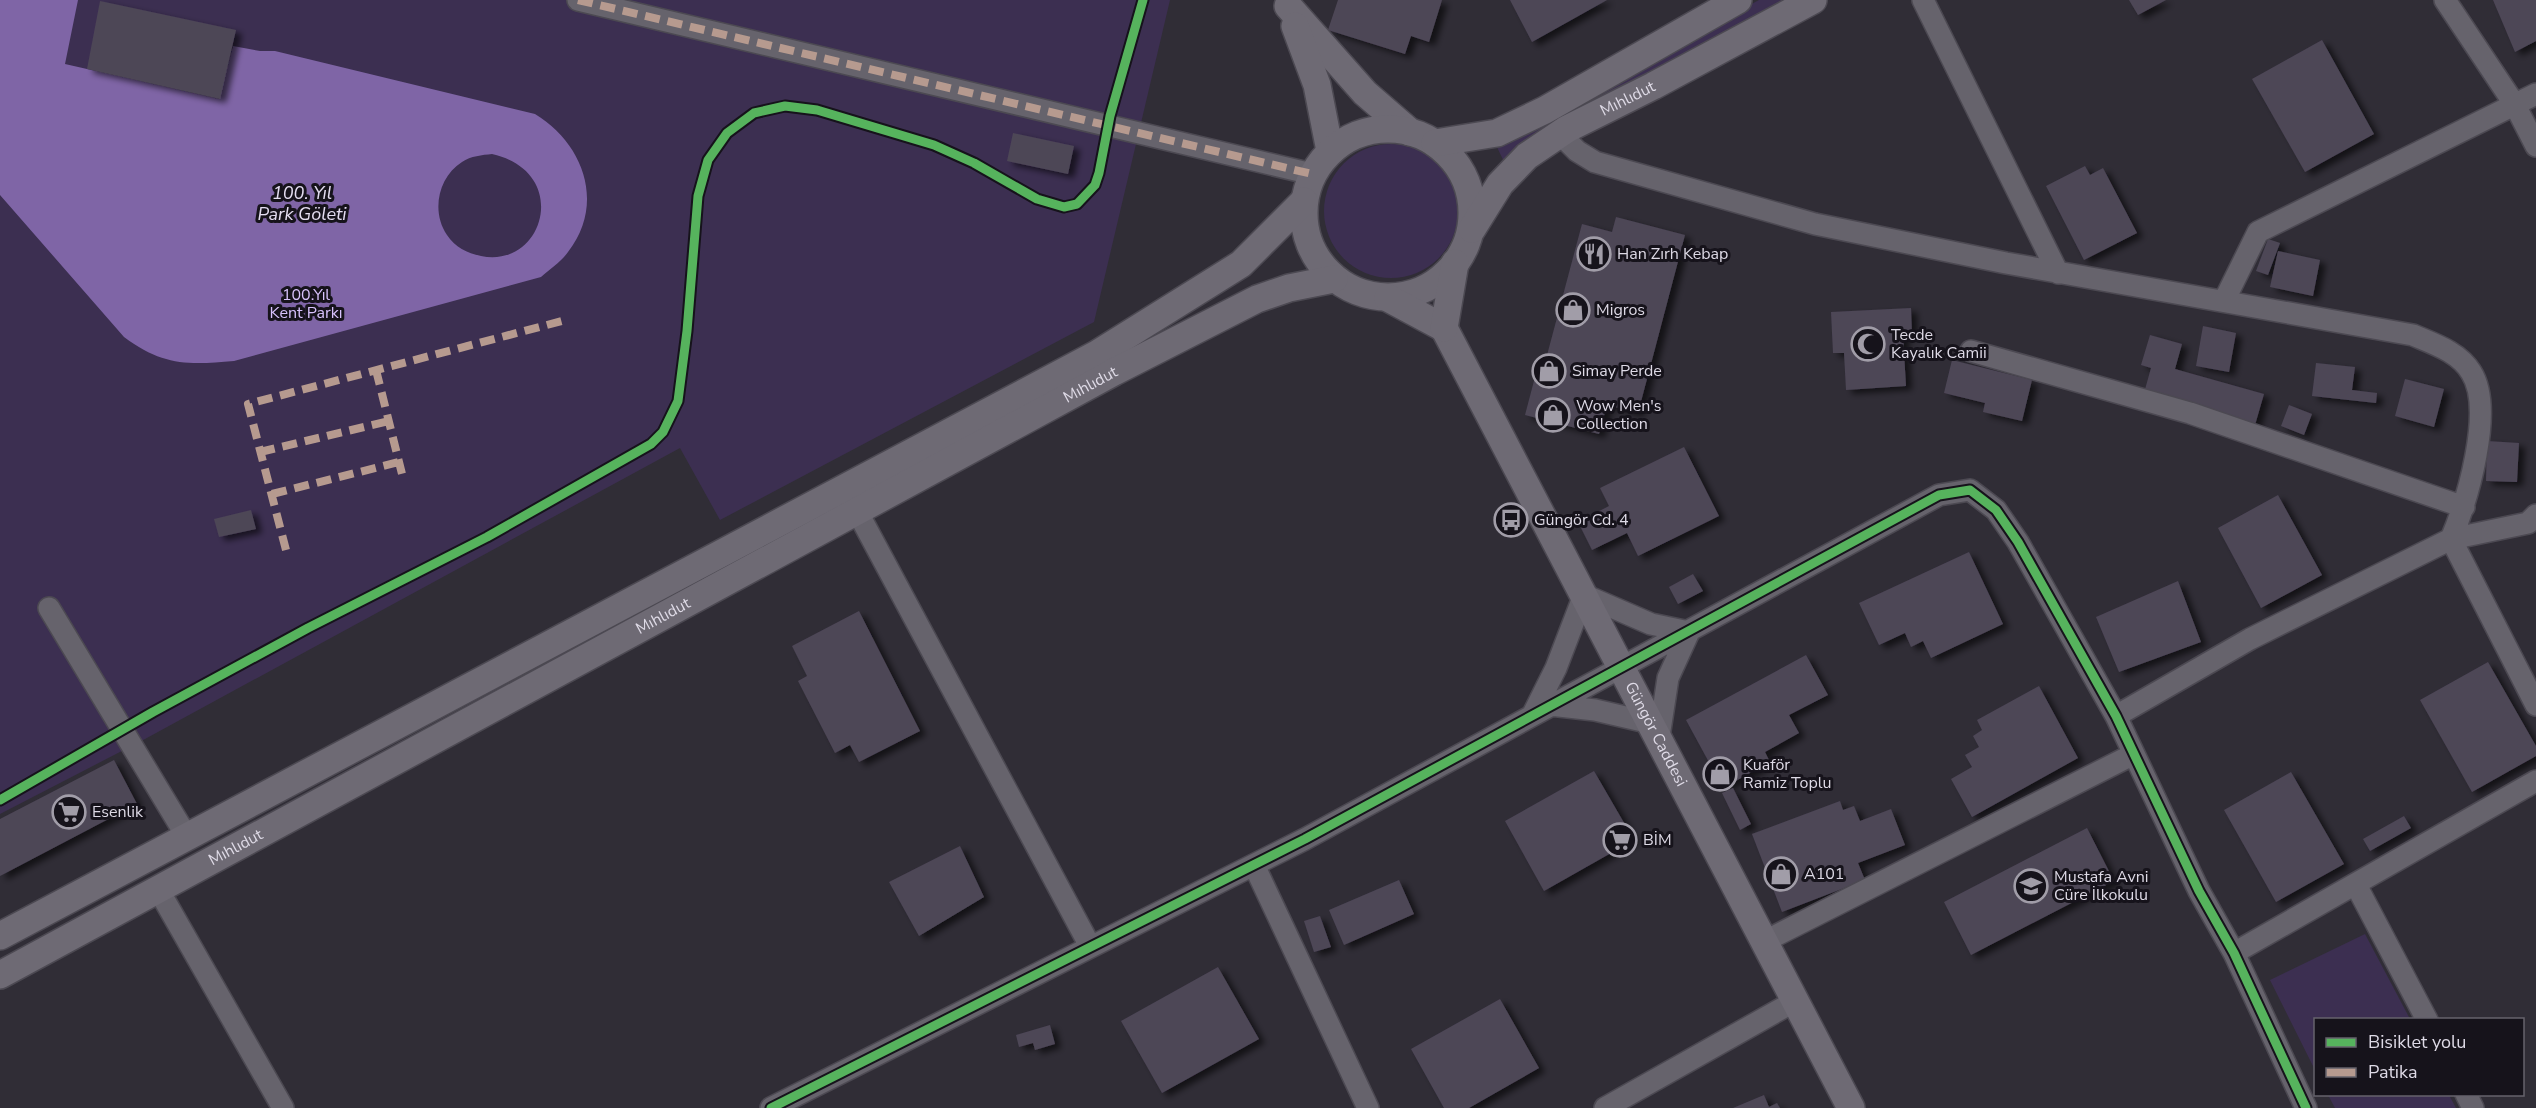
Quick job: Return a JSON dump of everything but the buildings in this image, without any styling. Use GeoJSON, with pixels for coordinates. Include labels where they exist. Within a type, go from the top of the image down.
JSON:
{"type":"FeatureCollection","features":[{"type":"Feature","properties":{"kind":"main road","name":"Mıhlıdut"},"geometry":{"type":"LineString","coordinates":[[1436,143],[1497,133],[1545,110],[1738,0]]}},
{"type":"Feature","properties":{"kind":"main road","name":"Mıhlıdut"},"geometry":{"type":"LineString","coordinates":[[1471,230],[1507,177],[1527,156],[1560,134],[1814,0]]}},
{"type":"Feature","properties":{"kind":"main road"},"geometry":{"type":"LineString","coordinates":[[1286,3],[1317,85],[1330,151]]}},
{"type":"Feature","properties":{"kind":"main road"},"geometry":{"type":"LineString","coordinates":[[1286,3],[1365,93],[1410,132]]}},
{"type":"Feature","properties":{"kind":"main road"},"geometry":{"type":"LineString","coordinates":[[1388,298],[1417,293],[1442,279],[1455,263],[1461,257],[1471,230],[1472,201],[1466,181],[1456,162],[1436,143],[1396,129],[1368,131],[1330,151],[1312,174],[1304,201],[1305,231],[1315,257],[1335,279],[1360,293],[1388,298],[1444,328],[1455,263]]}},
{"type":"Feature","properties":{"kind":"main road","name":"Mıhlıdut"},"geometry":{"type":"LineString","coordinates":[[0,936],[1097,354],[1241,264],[1304,201]]}},
{"type":"Feature","properties":{"kind":"main road","name":"Mıhlıdut"},"geometry":{"type":"LineString","coordinates":[[0,975],[1114,372],[1257,299],[1289,288],[1335,279]]}},
{"type":"Feature","properties":{"kind":"main road","name":"Güngör Caddesi"},"geometry":{"type":"LineString","coordinates":[[1444,328],[1851,1108]]}},
{"type":"Feature","properties":{"kind":"street"},"geometry":{"type":"LineString","coordinates":[[578,0],[1312,174]]}},
{"type":"Feature","properties":{"kind":"street"},"geometry":{"type":"LineString","coordinates":[[1923,0],[2058,273]]}},
{"type":"Feature","properties":{"kind":"street"},"geometry":{"type":"LineString","coordinates":[[2445,0],[2514,105],[2536,146]]}},
{"type":"Feature","properties":{"kind":"street"},"geometry":{"type":"LineString","coordinates":[[2224,301],[2258,232],[2536,94]]}},
{"type":"Feature","properties":{"kind":"street"},"geometry":{"type":"LineString","coordinates":[[1560,134],[1577,151],[1595,162],[1815,224],[2058,273],[2413,334],[2451,351],[2471,372],[2478,390],[2481,431],[2464,507],[2451,539],[2536,705]]}},
{"type":"Feature","properties":{"kind":"street"},"geometry":{"type":"LineString","coordinates":[[1971,351],[2190,413],[2464,507]]}},
{"type":"Feature","properties":{"kind":"street"},"geometry":{"type":"LineString","coordinates":[[771,1108],[1254,864],[1689,632],[1939,495],[1970,490],[1996,510],[2018,542],[2116,716],[2132,755],[2199,891],[2234,953],[2306,1108]]}},
{"type":"Feature","properties":{"kind":"street"},"geometry":{"type":"LineString","coordinates":[[857,511],[1090,946]]}},
{"type":"Feature","properties":{"kind":"street"},"geometry":{"type":"LineString","coordinates":[[2116,716],[2250,639],[2451,539],[2528,523],[2536,515]]}},
{"type":"Feature","properties":{"kind":"street"},"geometry":{"type":"LineString","coordinates":[[1542,709],[1584,595],[1651,624],[1689,632]]}},
{"type":"Feature","properties":{"kind":"street"},"geometry":{"type":"LineString","coordinates":[[49,608],[187,837]]}},
{"type":"Feature","properties":{"kind":"street"},"geometry":{"type":"LineString","coordinates":[[1542,709],[1594,711],[1655,730],[1668,678],[1689,632]]}},
{"type":"Feature","properties":{"kind":"street"},"geometry":{"type":"LineString","coordinates":[[1765,941],[2132,755]]}},
{"type":"Feature","properties":{"kind":"street"},"geometry":{"type":"LineString","coordinates":[[2234,953],[2536,781]]}},
{"type":"Feature","properties":{"kind":"street"},"geometry":{"type":"LineString","coordinates":[[1254,864],[1368,1108]]}},
{"type":"Feature","properties":{"kind":"street"},"geometry":{"type":"LineString","coordinates":[[2356,885],[2426,1018]]}},
{"type":"Feature","properties":{"kind":"street"},"geometry":{"type":"LineString","coordinates":[[158,889],[283,1108]]}},
{"type":"Feature","properties":{"kind":"street"},"geometry":{"type":"LineString","coordinates":[[1605,1108],[1796,1001]]}},
{"type":"Feature","properties":{"kind":"green space","name":"100.Yıl Kent Parkı"},"geometry":{"type":"Polygon","coordinates":[[[0,0],[1170,0],[1094,322],[720,520],[680,448],[145,739],[0,814],[0,0]]]}},
{"type":"Feature","properties":{"kind":"green space"},"geometry":{"type":"Polygon","coordinates":[[[1759,0],[1793,0],[1507,168],[1495,143],[1759,0]]]}},
{"type":"Feature","properties":{"kind":"green space"},"geometry":{"type":"Polygon","coordinates":[[[1391,144],[1417,149],[1438,164],[1453,185],[1458,211],[1453,237],[1438,258],[1417,273],[1391,278],[1365,273],[1344,258],[1329,237],[1324,211],[1329,185],[1344,164],[1365,149],[1391,144]]]}},
{"type":"Feature","properties":{"kind":"green space"},"geometry":{"type":"Polygon","coordinates":[[[2365,934],[2409,1018],[2314,1018],[2314,1068],[2270,980],[2365,934]]]}},
{"type":"Feature","properties":{"kind":"green space"},"geometry":{"type":"Polygon","coordinates":[[[2329,1096],[2450,1096],[2456,1108],[2335,1108],[2329,1096]]]}},
{"type":"Feature","properties":{"kind":"water","name":"100. Yıl Park Göleti"},"geometry":{"type":"Polygon","coordinates":[[[0,0],[78,0],[65,64],[219,99],[233,46],[275,51],[535,114],[552,126],[577,157],[584,176],[587,194],[586,214],[579,233],[565,256],[541,277],[234,361],[203,363],[176,361],[151,354],[124,337],[0,195],[0,0]],[[492,154],[480,155],[462,162],[447,176],[440,195],[439,216],[447,235],[458,246],[481,256],[503,256],[521,248],[533,234],[540,217],[540,198],[533,179],[517,164],[492,154]]]}},
{"type":"Feature","properties":{"kind":"marked path"},"geometry":{"type":"LineString","coordinates":[[578,0],[1312,174]]}},
{"type":"Feature","properties":{"kind":"marked path"},"geometry":{"type":"LineString","coordinates":[[286,550],[248,404],[562,321]]}},
{"type":"Feature","properties":{"kind":"marked path"},"geometry":{"type":"LineString","coordinates":[[376,370],[402,474]]}},
{"type":"Feature","properties":{"kind":"marked path"},"geometry":{"type":"LineString","coordinates":[[260,452],[389,421]]}},
{"type":"Feature","properties":{"kind":"marked path"},"geometry":{"type":"LineString","coordinates":[[272,494],[399,462]]}},
{"type":"Feature","properties":{"kind":"cycle path"},"geometry":{"type":"LineString","coordinates":[[0,800],[153,712],[308,628],[487,537],[651,444],[663,432],[678,401],[687,331],[698,196],[708,160],[727,133],[754,113],[785,106],[817,110],[934,145],[974,163],[1037,199],[1064,207],[1077,204],[1095,185],[1099,173],[1110,116],[1143,0]]}},
{"type":"Feature","properties":{"kind":"cycle path"},"geometry":{"type":"LineString","coordinates":[[771,1108],[1305,839],[1939,495],[1970,490],[1996,510],[2018,542],[2116,716],[2199,891],[2234,953],[2306,1108]]}},
{"type":"Feature","properties":{"kind":"place","name":"Han Zırh Kebap"},"geometry":{"type":"Point","coordinates":[1594,254]}},
{"type":"Feature","properties":{"kind":"place","name":"Migros"},"geometry":{"type":"Point","coordinates":[1573,310]}},
{"type":"Feature","properties":{"kind":"place","name":"Tecde Kayalık Camii"},"geometry":{"type":"Point","coordinates":[1868,344]}},
{"type":"Feature","properties":{"kind":"place","name":"Simay Perde"},"geometry":{"type":"Point","coordinates":[1549,371]}},
{"type":"Feature","properties":{"kind":"place","name":"Wow Men's Collection"},"geometry":{"type":"Point","coordinates":[1553,415]}},
{"type":"Feature","properties":{"kind":"place","name":"Güngör Cd. 4"},"geometry":{"type":"Point","coordinates":[1511,520]}},
{"type":"Feature","properties":{"kind":"place","name":"Kuaför Ramiz Toplu"},"geometry":{"type":"Point","coordinates":[1720,774]}},
{"type":"Feature","properties":{"kind":"place","name":"Esenlik"},"geometry":{"type":"Point","coordinates":[69,812]}},
{"type":"Feature","properties":{"kind":"place","name":"BİM"},"geometry":{"type":"Point","coordinates":[1620,840]}},
{"type":"Feature","properties":{"kind":"place","name":"A101"},"geometry":{"type":"Point","coordinates":[1781,874]}},
{"type":"Feature","properties":{"kind":"place","name":"Mustafa Avni Cüre İlkokulu"},"geometry":{"type":"Point","coordinates":[2031,886]}}]}
